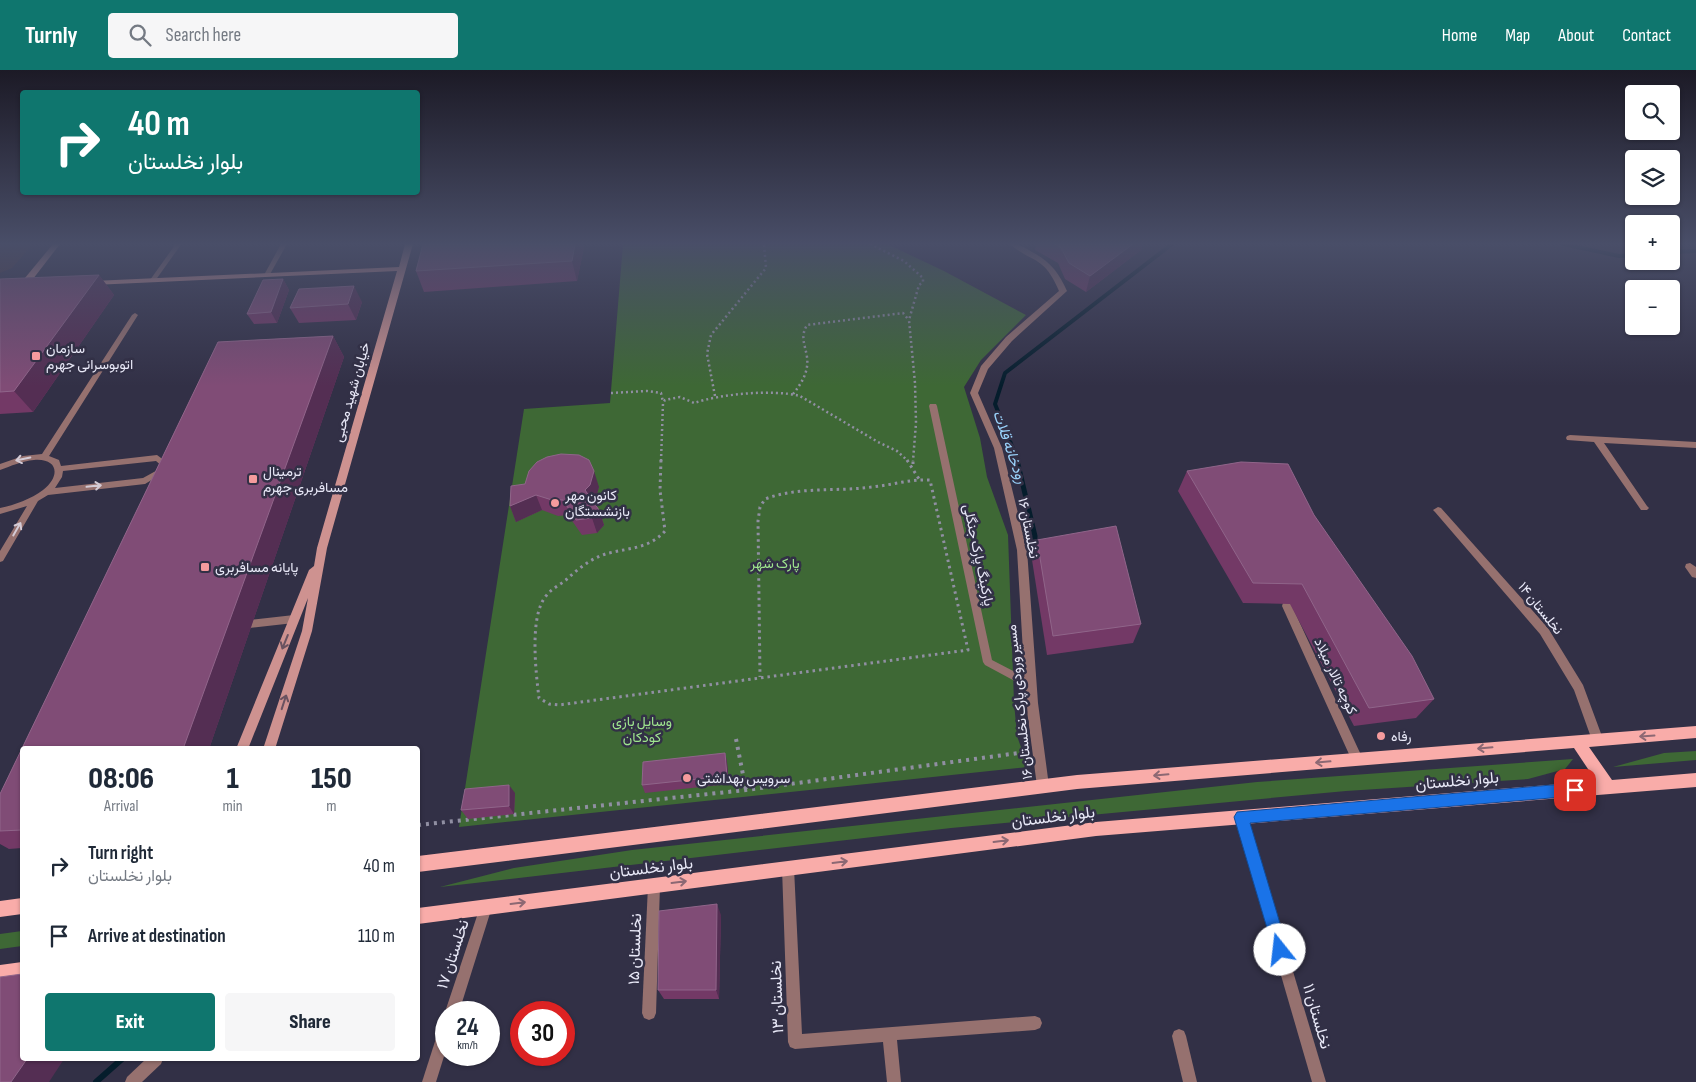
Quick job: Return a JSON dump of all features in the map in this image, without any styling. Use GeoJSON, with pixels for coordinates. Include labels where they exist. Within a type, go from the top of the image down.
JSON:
{"type":"FeatureCollection","features":[{"type":"Feature","properties":{"kind":"main road","name":"خیابان شهید محبی"},"geometry":{"type":"LineString","coordinates":[[243,746],[322,548],[396,291]]}},
{"type":"Feature","properties":{"kind":"main road","name":"خیابان شهید محبی"},"geometry":{"type":"LineString","coordinates":[[270,746],[307,631],[322,548]]}},
{"type":"Feature","properties":{"kind":"main road","name":"بلوار نخلستان"},"geometry":{"type":"LineString","coordinates":[[420,864],[1043,786],[1696,732]]}},
{"type":"Feature","properties":{"kind":"main road"},"geometry":{"type":"LineString","coordinates":[[1577,741],[1608,787]]}},
{"type":"Feature","properties":{"kind":"main road","name":"بلوار نخلستان"},"geometry":{"type":"LineString","coordinates":[[420,916],[1096,829],[1696,780]]}},
{"type":"Feature","properties":{"kind":"main road"},"geometry":{"type":"LineString","coordinates":[[0,909],[20,906]]}},
{"type":"Feature","properties":{"kind":"main road"},"geometry":{"type":"LineString","coordinates":[[0,973],[20,970]]}},
{"type":"Feature","properties":{"kind":"street","name":"نخلستان ۱۶"},"geometry":{"type":"LineString","coordinates":[[1025,615],[1022,550],[998,448],[974,392],[984,368],[1009,339],[1063,291]]}},
{"type":"Feature","properties":{"kind":"street"},"geometry":{"type":"LineString","coordinates":[[1570,438],[1696,445]]}},
{"type":"Feature","properties":{"kind":"street"},"geometry":{"type":"LineString","coordinates":[[1597,440],[1644,508]]}},
{"type":"Feature","properties":{"kind":"street","name":"نخلستان ۱۴"},"geometry":{"type":"LineString","coordinates":[[1438,510],[1544,631],[1579,688],[1597,740]]}},
{"type":"Feature","properties":{"kind":"street","name":"کوچه تالار میلاد"},"geometry":{"type":"LineString","coordinates":[[1287,606],[1357,759]]}},
{"type":"Feature","properties":{"kind":"street","name":"مسیر ورودی پارک نخلستان ۱۶"},"geometry":{"type":"LineString","coordinates":[[1025,615],[1043,786]]}},
{"type":"Feature","properties":{"kind":"street","name":"نخلستان ۱۱"},"geometry":{"type":"LineString","coordinates":[[1241,817],[1319,1082]]}},
{"type":"Feature","properties":{"kind":"street","name":"نخلستان ۱۳"},"geometry":{"type":"LineString","coordinates":[[788,868],[795,1042],[889,1034]]}},
{"type":"Feature","properties":{"kind":"street","name":"نخلستان ۱۵"},"geometry":{"type":"LineString","coordinates":[[649,1013],[654,886]]}},
{"type":"Feature","properties":{"kind":"street","name":"نخلستان ۱۷"},"geometry":{"type":"LineString","coordinates":[[456,1001],[486,907]]}},
{"type":"Feature","properties":{"kind":"street"},"geometry":{"type":"LineString","coordinates":[[894,1082],[889,1034],[1035,1023]]}},
{"type":"Feature","properties":{"kind":"street"},"geometry":{"type":"LineString","coordinates":[[1179,1036],[1190,1082]]}},
{"type":"Feature","properties":{"kind":"street"},"geometry":{"type":"LineString","coordinates":[[132,1082],[154,1061]]}},
{"type":"Feature","properties":{"kind":"street"},"geometry":{"type":"LineString","coordinates":[[429,1082],[435,1063]]}},
{"type":"Feature","properties":{"kind":"lane"},"geometry":{"type":"LineString","coordinates":[[44,458],[134,315]]}},
{"type":"Feature","properties":{"kind":"lane","name":"پارکینگ پارک جنگلی"},"geometry":{"type":"LineString","coordinates":[[933,406],[988,662],[1031,685]]}},
{"type":"Feature","properties":{"kind":"lane"},"geometry":{"type":"LineString","coordinates":[[0,467],[23,458],[44,458],[55,462],[59,469],[58,476],[46,492],[16,507],[0,511]]}},
{"type":"Feature","properties":{"kind":"lane"},"geometry":{"type":"LineString","coordinates":[[46,492],[145,481],[169,467],[157,458],[59,469]]}},
{"type":"Feature","properties":{"kind":"lane"},"geometry":{"type":"LineString","coordinates":[[0,559],[35,499]]}},
{"type":"Feature","properties":{"kind":"lane"},"geometry":{"type":"LineString","coordinates":[[226,627],[294,619]]}},
{"type":"Feature","properties":{"kind":"path"},"geometry":{"type":"LineString","coordinates":[[715,396],[713,380],[708,367],[709,340],[718,323],[736,307],[748,291]]}},
{"type":"Feature","properties":{"kind":"path"},"geometry":{"type":"LineString","coordinates":[[917,291],[909,320],[915,383],[916,423],[913,464],[919,479]]}},
{"type":"Feature","properties":{"kind":"path"},"geometry":{"type":"LineString","coordinates":[[793,394],[805,375],[808,358],[802,343],[802,335],[807,326],[903,313],[909,320]]}},
{"type":"Feature","properties":{"kind":"path"},"geometry":{"type":"LineString","coordinates":[[611,393],[647,391],[661,393],[663,403],[660,490],[665,531],[661,537],[649,545],[604,554],[579,569],[544,598],[538,625],[537,678],[539,698],[549,704],[559,705],[760,678],[968,650],[930,480],[919,479],[863,489],[810,489],[765,499],[760,507],[758,521],[760,678]]}},
{"type":"Feature","properties":{"kind":"path"},"geometry":{"type":"LineString","coordinates":[[663,403],[669,398],[680,396],[694,403],[700,403],[715,396],[793,394],[878,442],[889,445],[913,464]]}},
{"type":"Feature","properties":{"kind":"path"},"geometry":{"type":"LineString","coordinates":[[736,739],[746,790]]}},
{"type":"Feature","properties":{"kind":"path"},"geometry":{"type":"LineString","coordinates":[[420,825],[746,790],[1039,750]]}},
{"type":"Feature","properties":{"kind":"green space","name":"پارک شهر"},"geometry":{"type":"Polygon","coordinates":[[[619,291],[982,291],[1026,315],[981,360],[964,387],[980,438],[987,477],[1008,535],[1014,702],[1017,736],[1028,767],[459,827],[524,409],[610,403],[619,291]]]}},
{"type":"Feature","properties":{"kind":"green space"},"geometry":{"type":"Polygon","coordinates":[[[1696,751],[1696,760],[1613,767],[1664,753],[1696,751]]]}},
{"type":"Feature","properties":{"kind":"green space"},"geometry":{"type":"Polygon","coordinates":[[[1573,759],[1565,769],[1528,779],[1346,791],[951,828],[440,887],[514,868],[632,850],[1257,782],[1573,759]]]}},
{"type":"Feature","properties":{"kind":"green space"},"geometry":{"type":"Polygon","coordinates":[[[20,931],[20,946],[0,949],[0,934],[20,931]]]}},
{"type":"Feature","properties":{"kind":"building"},"geometry":{"type":"Polygon","coordinates":[[[0,291],[87,291],[14,391],[0,392],[0,291]]]}},
{"type":"Feature","properties":{"kind":"building"},"geometry":{"type":"Polygon","coordinates":[[[258,291],[279,291],[271,312],[247,314],[258,291]]]}},
{"type":"Feature","properties":{"kind":"building"},"geometry":{"type":"Polygon","coordinates":[[[298,291],[352,291],[348,304],[290,308],[298,291]]]}},
{"type":"Feature","properties":{"kind":"building","name":"پایانه مسافربری"},"geometry":{"type":"Polygon","coordinates":[[[333,336],[184,746],[23,746],[218,342],[333,336]]]}},
{"type":"Feature","properties":{"kind":"building"},"geometry":{"type":"Polygon","coordinates":[[[561,454],[579,455],[589,460],[594,471],[590,485],[585,490],[599,510],[592,518],[576,520],[563,500],[552,500],[536,495],[510,506],[511,486],[525,484],[529,471],[537,462],[547,457],[561,454]]]}},
{"type":"Feature","properties":{"kind":"building"},"geometry":{"type":"Polygon","coordinates":[[[1241,462],[1288,464],[1314,515],[1412,656],[1434,699],[1369,708],[1302,584],[1253,583],[1187,471],[1241,462]]]}},
{"type":"Feature","properties":{"kind":"building"},"geometry":{"type":"Polygon","coordinates":[[[1116,526],[1141,624],[1053,636],[1037,540],[1116,526]]]}},
{"type":"Feature","properties":{"kind":"building","name":"پایانه مسافربری"},"geometry":{"type":"Polygon","coordinates":[[[20,753],[20,830],[0,831],[0,794],[20,753]]]}},
{"type":"Feature","properties":{"kind":"building"},"geometry":{"type":"Polygon","coordinates":[[[725,753],[727,776],[642,785],[643,762],[725,753]]]}},
{"type":"Feature","properties":{"kind":"building"},"geometry":{"type":"Polygon","coordinates":[[[509,785],[509,806],[461,810],[465,789],[509,785]]]}},
{"type":"Feature","properties":{"kind":"building"},"geometry":{"type":"Polygon","coordinates":[[[717,904],[716,990],[658,990],[659,911],[717,904]]]}},
{"type":"Feature","properties":{"kind":"building"},"geometry":{"type":"Polygon","coordinates":[[[20,974],[20,1061],[26,1061],[11,1082],[0,1082],[0,977],[20,974]]]}},
{"type":"Feature","properties":{"kind":"waterway","name":"رودخانه قلات"},"geometry":{"type":"LineString","coordinates":[[1018,461],[995,404],[1005,373],[1111,291]]}},
{"type":"Feature","properties":{"kind":"waterway","name":"رودخانه قلات"},"geometry":{"type":"LineString","coordinates":[[1017,460],[1035,536],[1034,551]]}},
{"type":"Feature","properties":{"kind":"waterway"},"geometry":{"type":"LineString","coordinates":[[96,1082],[120,1061]]}},
{"type":"Feature","properties":{"kind":"place","name":"سازمان اتوبوسرانی جهرم"},"geometry":{"type":"Point","coordinates":[36,356]}},
{"type":"Feature","properties":{"kind":"place","name":"ترمینال مسافربری جهرم"},"geometry":{"type":"Point","coordinates":[253,479]}},
{"type":"Feature","properties":{"kind":"place","name":"کانون مهر بازنشستگان"},"geometry":{"type":"Point","coordinates":[555,503]}},
{"type":"Feature","properties":{"kind":"place","name":"پایانه مسافربری"},"geometry":{"type":"Point","coordinates":[205,567]}},
{"type":"Feature","properties":{"kind":"place","name":"رفاه"},"geometry":{"type":"Point","coordinates":[1381,736]}},
{"type":"Feature","properties":{"kind":"place","name":"سرویس بهداشتی"},"geometry":{"type":"Point","coordinates":[687,778]}},
{"type":"Feature","properties":{"kind":"route"},"geometry":{"type":"LineString","coordinates":[[1280,950],[1241,817],[1575,790]]}},
{"type":"Feature","properties":{"kind":"park label","name":"وسایل بازی کودکان"},"geometry":{"type":"Point","coordinates":[642,730]}}]}
